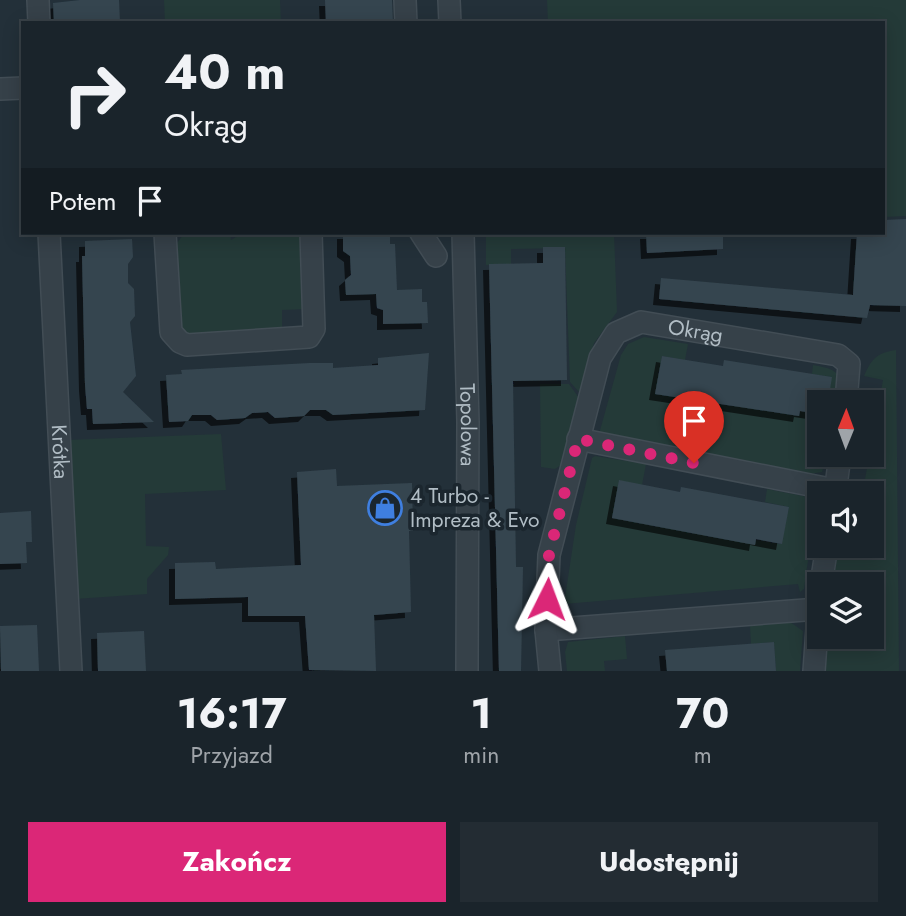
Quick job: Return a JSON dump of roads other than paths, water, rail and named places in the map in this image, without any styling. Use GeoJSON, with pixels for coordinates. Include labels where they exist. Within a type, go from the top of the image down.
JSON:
{"type":"FeatureCollection","features":[{"type":"Feature","properties":{"kind":"street"},"geometry":{"type":"LineString","coordinates":[[38,0],[39,21]]}},
{"type":"Feature","properties":{"kind":"street"},"geometry":{"type":"LineString","coordinates":[[405,0],[406,21]]}},
{"type":"Feature","properties":{"kind":"street"},"geometry":{"type":"LineString","coordinates":[[449,0],[450,21]]}},
{"type":"Feature","properties":{"kind":"street"},"geometry":{"type":"LineString","coordinates":[[0,89],[21,88]]}},
{"type":"Feature","properties":{"kind":"street","name":"Krótka"},"geometry":{"type":"LineString","coordinates":[[49,235],[71,671]]}},
{"type":"Feature","properties":{"kind":"street"},"geometry":{"type":"LineString","coordinates":[[166,235],[171,332],[187,345],[309,337],[314,330],[311,235]]}},
{"type":"Feature","properties":{"kind":"street"},"geometry":{"type":"LineString","coordinates":[[422,235],[436,256]]}},
{"type":"Feature","properties":{"kind":"street","name":"Topolowa"},"geometry":{"type":"LineString","coordinates":[[463,235],[467,348],[467,671]]}},
{"type":"Feature","properties":{"kind":"street","name":"Okrąg"},"geometry":{"type":"LineString","coordinates":[[550,671],[546,630],[549,555],[600,358],[616,333],[641,322],[838,355],[849,364],[847,390]]}},
{"type":"Feature","properties":{"kind":"street"},"geometry":{"type":"LineString","coordinates":[[578,439],[807,486]]}},
{"type":"Feature","properties":{"kind":"street"},"geometry":{"type":"LineString","coordinates":[[546,630],[807,606]]}},
{"type":"Feature","properties":{"kind":"street"},"geometry":{"type":"LineString","coordinates":[[814,671],[815,649]]}},
{"type":"Feature","properties":{"kind":"place","name":"4 Turbo - Impreza & Evo"},"geometry":{"type":"Point","coordinates":[385,508]}}]}
